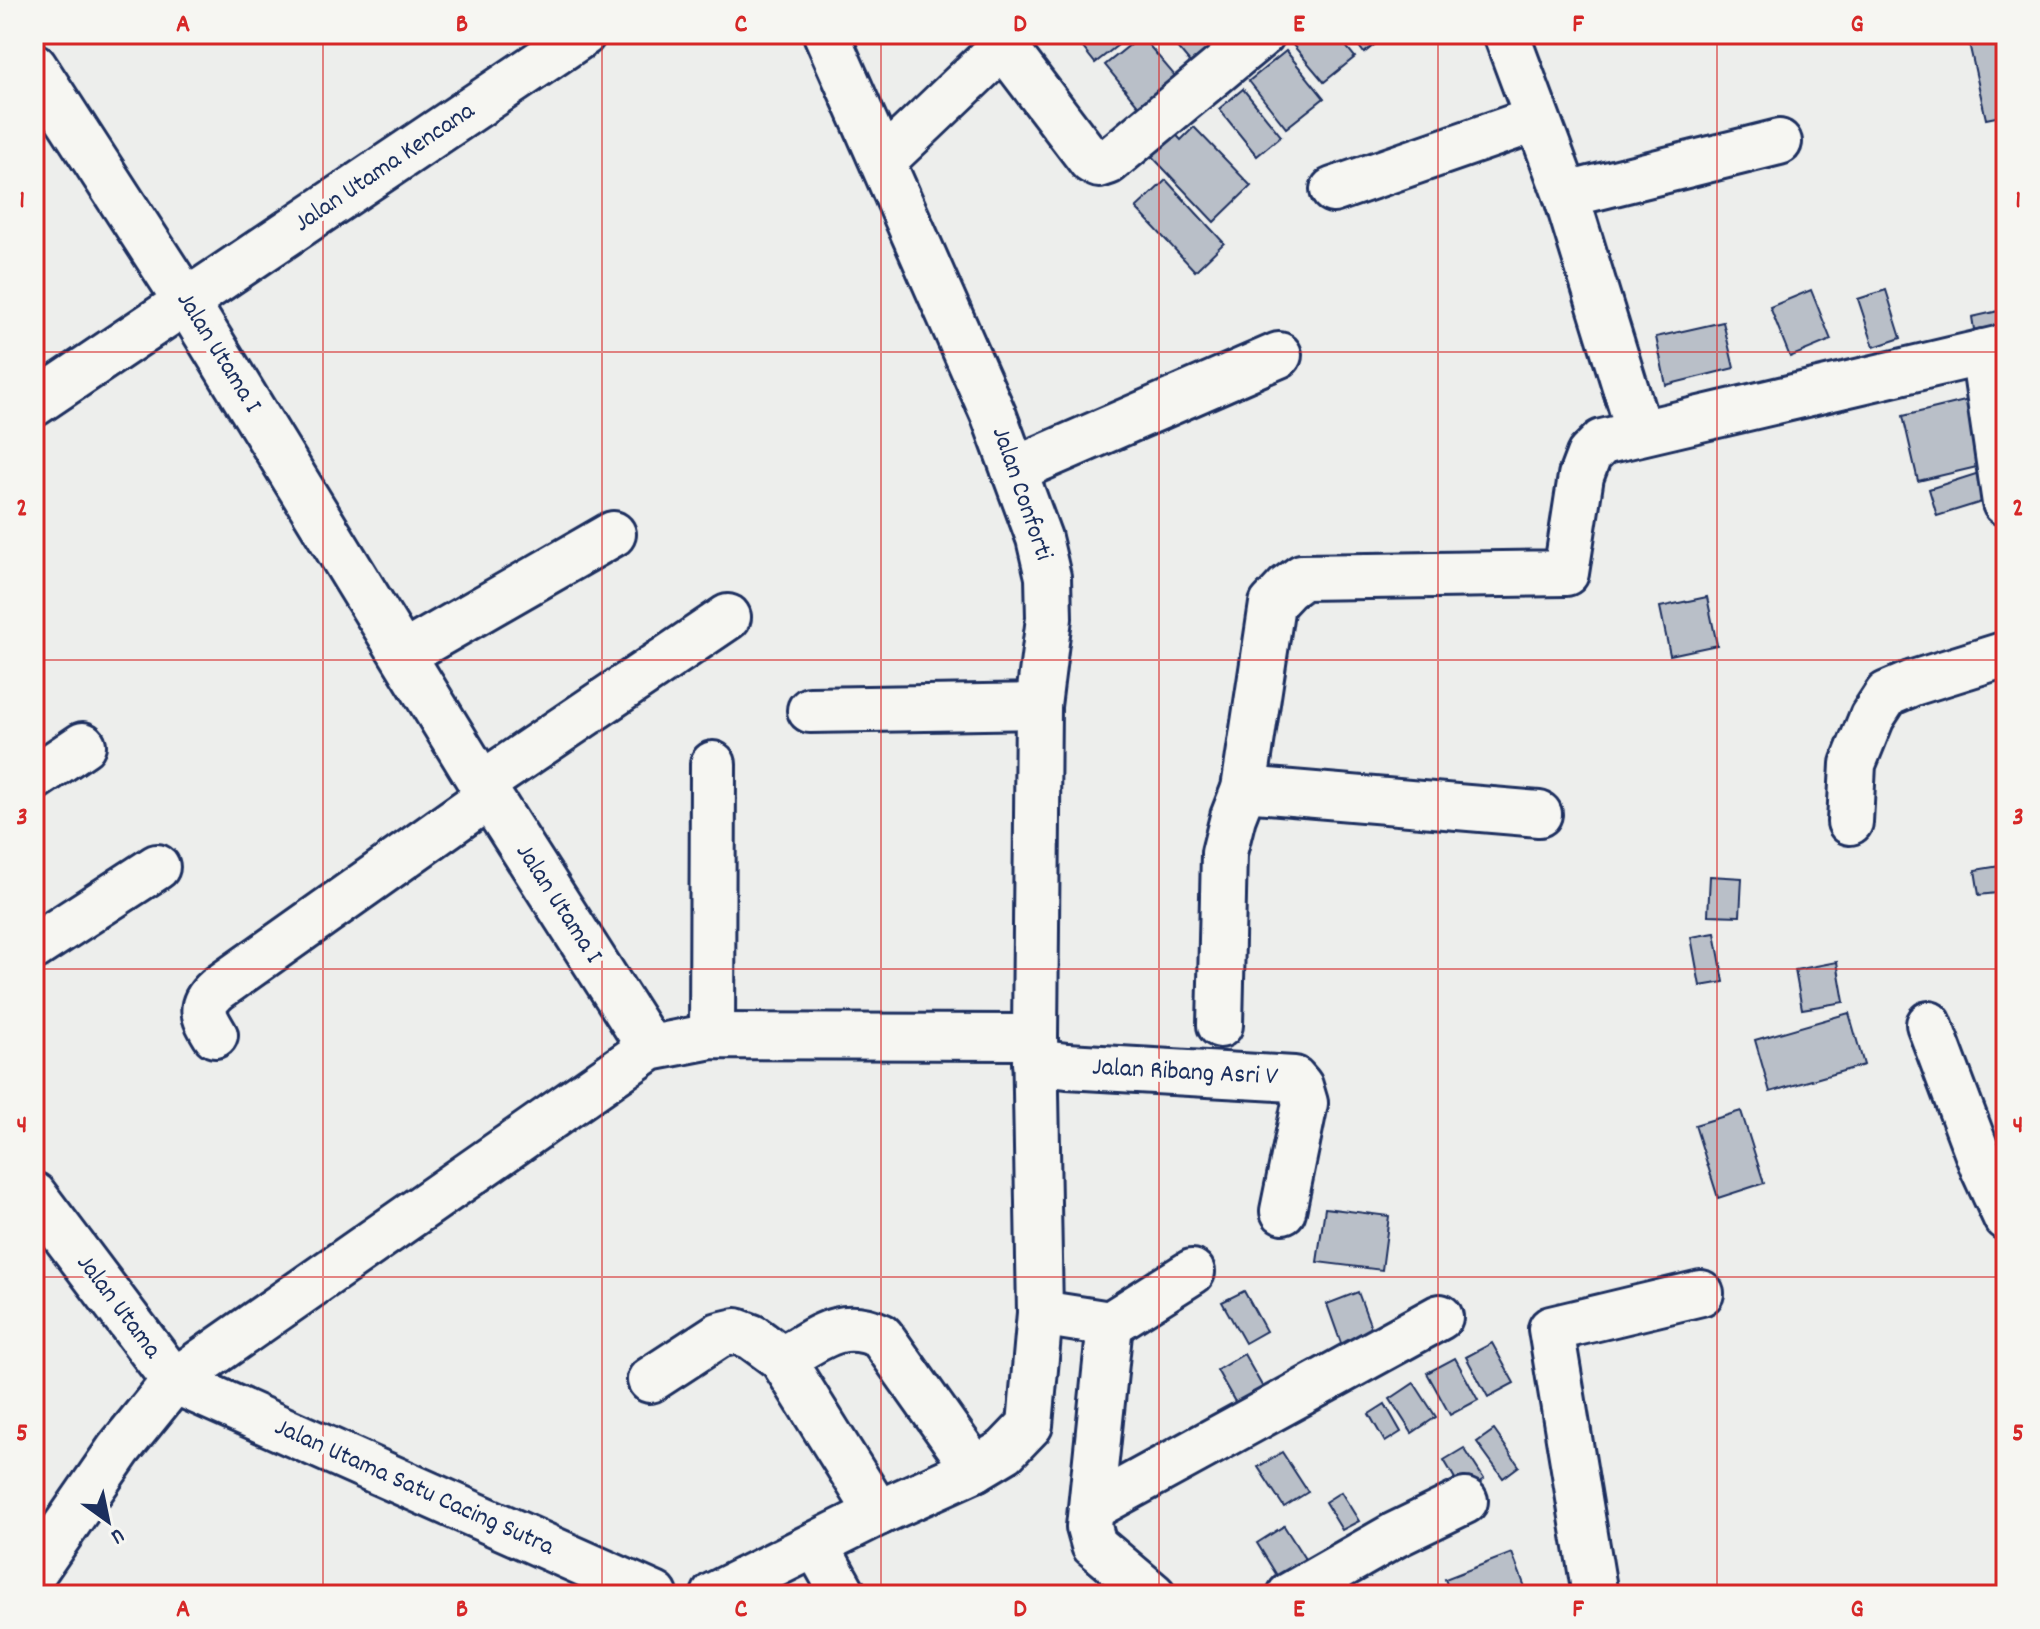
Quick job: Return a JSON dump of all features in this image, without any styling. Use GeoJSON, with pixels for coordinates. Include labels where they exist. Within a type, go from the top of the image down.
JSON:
{"type":"FeatureCollection","features":[{"type":"Feature","properties":{"kind":"street","name":"Jalan Utama Kencana"},"geometry":{"type":"LineString","coordinates":[[34,404],[181,305],[538,47],[583,34]]}},
{"type":"Feature","properties":{"kind":"street","name":"Jalan Conforti"},"geometry":{"type":"LineString","coordinates":[[714,1595],[878,1513],[975,1469],[1005,1451],[1030,1425],[1040,1313],[1035,1049],[1038,706],[1049,618],[1048,577],[1039,538],[994,416],[826,34]]}},
{"type":"Feature","properties":{"kind":"street"},"geometry":{"type":"LineString","coordinates":[[883,161],[1010,40],[1091,161],[1099,165],[1108,162],[1262,34]]}},
{"type":"Feature","properties":{"kind":"street"},"geometry":{"type":"LineString","coordinates":[[1506,34],[1566,195],[1639,432]]}},
{"type":"Feature","properties":{"kind":"street","name":"Jalan Utama I"},"geometry":{"type":"LineString","coordinates":[[34,66],[181,305],[650,1048]]}},
{"type":"Feature","properties":{"kind":"street"},"geometry":{"type":"LineString","coordinates":[[1333,190],[1537,119]]}},
{"type":"Feature","properties":{"kind":"street"},"geometry":{"type":"LineString","coordinates":[[1566,195],[1779,142]]}},
{"type":"Feature","properties":{"kind":"street"},"geometry":{"type":"LineString","coordinates":[[1220,1025],[1224,853],[1244,789],[1272,604],[1302,577],[1566,573],[1581,476],[1589,455],[1602,442],[1994,350],[2005,503]]}},
{"type":"Feature","properties":{"kind":"street"},"geometry":{"type":"LineString","coordinates":[[1014,470],[1279,355]]}},
{"type":"Feature","properties":{"kind":"street"},"geometry":{"type":"LineString","coordinates":[[404,654],[613,534]]}},
{"type":"Feature","properties":{"kind":"street"},"geometry":{"type":"LineString","coordinates":[[215,1035],[203,1007],[217,989],[486,790],[728,617]]}},
{"type":"Feature","properties":{"kind":"street"},"geometry":{"type":"LineString","coordinates":[[1850,822],[1853,764],[1872,717],[1887,694],[2006,654]]}},
{"type":"Feature","properties":{"kind":"street"},"geometry":{"type":"LineString","coordinates":[[810,710],[1038,706]]}},
{"type":"Feature","properties":{"kind":"street"},"geometry":{"type":"LineString","coordinates":[[34,778],[83,745]]}},
{"type":"Feature","properties":{"kind":"street"},"geometry":{"type":"LineString","coordinates":[[712,1036],[713,764]]}},
{"type":"Feature","properties":{"kind":"street"},"geometry":{"type":"LineString","coordinates":[[1244,789],[1539,814]]}},
{"type":"Feature","properties":{"kind":"street"},"geometry":{"type":"LineString","coordinates":[[34,947],[157,867]]}},
{"type":"Feature","properties":{"kind":"street"},"geometry":{"type":"LineString","coordinates":[[1929,1024],[1994,1165],[2006,1218]]}},
{"type":"Feature","properties":{"kind":"street"},"geometry":{"type":"LineString","coordinates":[[34,1572],[119,1449],[174,1381],[650,1048],[712,1036],[1035,1049]]}},
{"type":"Feature","properties":{"kind":"street","name":"Jalan Ribang Asri V"},"geometry":{"type":"LineString","coordinates":[[1035,1049],[1067,1066],[1294,1079],[1300,1086],[1305,1103],[1283,1211]]}},
{"type":"Feature","properties":{"kind":"street","name":"Jalan Utama"},"geometry":{"type":"LineString","coordinates":[[34,1195],[174,1381]]}},
{"type":"Feature","properties":{"kind":"street"},"geometry":{"type":"LineString","coordinates":[[1040,1313],[1110,1324],[1192,1272]]}},
{"type":"Feature","properties":{"kind":"street"},"geometry":{"type":"LineString","coordinates":[[1595,1595],[1551,1329],[1701,1293]]}},
{"type":"Feature","properties":{"kind":"street"},"geometry":{"type":"LineString","coordinates":[[1093,1507],[1440,1317]]}},
{"type":"Feature","properties":{"kind":"street"},"geometry":{"type":"LineString","coordinates":[[1110,1324],[1089,1527],[1094,1545],[1153,1595]]}},
{"type":"Feature","properties":{"kind":"street"},"geometry":{"type":"LineString","coordinates":[[782,1359],[841,1328],[863,1328],[881,1336],[975,1469]]}},
{"type":"Feature","properties":{"kind":"street"},"geometry":{"type":"LineString","coordinates":[[650,1380],[719,1335],[736,1331],[752,1337],[782,1359],[878,1513]]}},
{"type":"Feature","properties":{"kind":"street","name":"Jalan Utama Satu Cacing Sutra"},"geometry":{"type":"LineString","coordinates":[[174,1381],[655,1595]]}},
{"type":"Feature","properties":{"kind":"street"},"geometry":{"type":"LineString","coordinates":[[1290,1595],[1395,1535],[1465,1501]]}},
{"type":"Feature","properties":{"kind":"street"},"geometry":{"type":"LineString","coordinates":[[816,1545],[844,1595]]}},
{"type":"Feature","properties":{"kind":"building"},"geometry":{"type":"Polygon","coordinates":[[[1072,34],[1132,34],[1095,63],[1072,34]]]}},
{"type":"Feature","properties":{"kind":"building"},"geometry":{"type":"Polygon","coordinates":[[[1166,34],[1219,34],[1228,45],[1196,70],[1166,34]]]}},
{"type":"Feature","properties":{"kind":"building"},"geometry":{"type":"Polygon","coordinates":[[[1305,34],[1336,34],[1355,57],[1324,82],[1292,44],[1305,34]]]}},
{"type":"Feature","properties":{"kind":"building"},"geometry":{"type":"Polygon","coordinates":[[[1350,34],[1388,34],[1364,53],[1350,34]]]}},
{"type":"Feature","properties":{"kind":"building"},"geometry":{"type":"Polygon","coordinates":[[[1967,34],[2006,34],[2006,115],[1986,119],[1967,34]]]}},
{"type":"Feature","properties":{"kind":"building"},"geometry":{"type":"Polygon","coordinates":[[[1141,36],[1182,84],[1145,114],[1105,65],[1141,36]]]}},
{"type":"Feature","properties":{"kind":"building"},"geometry":{"type":"Polygon","coordinates":[[[1286,51],[1324,98],[1286,128],[1249,81],[1286,51]]]}},
{"type":"Feature","properties":{"kind":"building"},"geometry":{"type":"Polygon","coordinates":[[[1243,89],[1281,136],[1257,156],[1219,109],[1243,89]]]}},
{"type":"Feature","properties":{"kind":"building"},"geometry":{"type":"Polygon","coordinates":[[[1169,127],[1181,140],[1194,127],[1251,186],[1214,222],[1145,149],[1169,127]]]}},
{"type":"Feature","properties":{"kind":"building"},"geometry":{"type":"Polygon","coordinates":[[[1166,180],[1224,243],[1195,271],[1136,208],[1166,180]]]}},
{"type":"Feature","properties":{"kind":"building"},"geometry":{"type":"Polygon","coordinates":[[[1811,290],[1831,340],[1790,357],[1770,307],[1811,290]]]}},
{"type":"Feature","properties":{"kind":"building"},"geometry":{"type":"Polygon","coordinates":[[[1886,290],[1901,338],[1874,347],[1858,299],[1886,290]]]}},
{"type":"Feature","properties":{"kind":"building"},"geometry":{"type":"Polygon","coordinates":[[[2003,310],[2006,328],[1977,348],[1972,317],[2003,310]]]}},
{"type":"Feature","properties":{"kind":"building"},"geometry":{"type":"Polygon","coordinates":[[[1723,322],[1734,368],[1666,385],[1656,337],[1723,322]]]}},
{"type":"Feature","properties":{"kind":"building"},"geometry":{"type":"Polygon","coordinates":[[[1969,400],[1985,465],[1918,481],[1903,416],[1969,400]]]}},
{"type":"Feature","properties":{"kind":"building"},"geometry":{"type":"Polygon","coordinates":[[[1979,473],[1988,500],[1937,516],[1929,489],[1979,473]]]}},
{"type":"Feature","properties":{"kind":"building"},"geometry":{"type":"Polygon","coordinates":[[[1707,597],[1717,645],[1670,655],[1660,607],[1707,597]]]}},
{"type":"Feature","properties":{"kind":"building"},"geometry":{"type":"Polygon","coordinates":[[[2006,865],[2006,892],[1979,895],[1975,870],[2006,865]]]}},
{"type":"Feature","properties":{"kind":"building"},"geometry":{"type":"Polygon","coordinates":[[[1710,876],[1742,878],[1740,916],[1708,915],[1710,876]]]}},
{"type":"Feature","properties":{"kind":"building"},"geometry":{"type":"Polygon","coordinates":[[[1715,933],[1724,982],[1700,986],[1691,937],[1715,933]]]}},
{"type":"Feature","properties":{"kind":"building"},"geometry":{"type":"Polygon","coordinates":[[[1837,962],[1844,1002],[1802,1009],[1795,970],[1837,962]]]}},
{"type":"Feature","properties":{"kind":"building"},"geometry":{"type":"Polygon","coordinates":[[[1849,1013],[1864,1065],[1770,1092],[1755,1040],[1849,1013]]]}},
{"type":"Feature","properties":{"kind":"building"},"geometry":{"type":"Polygon","coordinates":[[[1741,1111],[1764,1183],[1718,1198],[1695,1125],[1741,1111]]]}},
{"type":"Feature","properties":{"kind":"building"},"geometry":{"type":"Polygon","coordinates":[[[1325,1208],[1389,1216],[1382,1270],[1317,1262],[1325,1208]]]}},
{"type":"Feature","properties":{"kind":"building"},"geometry":{"type":"Polygon","coordinates":[[[1244,1291],[1266,1331],[1245,1343],[1222,1302],[1244,1291]]]}},
{"type":"Feature","properties":{"kind":"building"},"geometry":{"type":"Polygon","coordinates":[[[1358,1292],[1379,1349],[1347,1360],[1327,1304],[1358,1292]]]}},
{"type":"Feature","properties":{"kind":"building"},"geometry":{"type":"Polygon","coordinates":[[[1492,1343],[1514,1383],[1488,1397],[1466,1357],[1492,1343]]]}},
{"type":"Feature","properties":{"kind":"building"},"geometry":{"type":"Polygon","coordinates":[[[1244,1354],[1270,1400],[1243,1416],[1217,1370],[1244,1354]]]}},
{"type":"Feature","properties":{"kind":"building"},"geometry":{"type":"Polygon","coordinates":[[[1455,1358],[1478,1400],[1450,1415],[1427,1373],[1455,1358]]]}},
{"type":"Feature","properties":{"kind":"building"},"geometry":{"type":"Polygon","coordinates":[[[1414,1383],[1436,1417],[1412,1433],[1390,1399],[1414,1383]]]}},
{"type":"Feature","properties":{"kind":"building"},"geometry":{"type":"Polygon","coordinates":[[[1385,1404],[1401,1432],[1385,1442],[1369,1414],[1385,1404]]]}},
{"type":"Feature","properties":{"kind":"building"},"geometry":{"type":"Polygon","coordinates":[[[1494,1430],[1519,1466],[1503,1478],[1477,1442],[1494,1430]]]}},
{"type":"Feature","properties":{"kind":"building"},"geometry":{"type":"Polygon","coordinates":[[[1464,1448],[1484,1479],[1463,1492],[1444,1460],[1464,1448]]]}},
{"type":"Feature","properties":{"kind":"building"},"geometry":{"type":"Polygon","coordinates":[[[1282,1452],[1308,1492],[1284,1507],[1258,1467],[1282,1452]]]}},
{"type":"Feature","properties":{"kind":"building"},"geometry":{"type":"Polygon","coordinates":[[[1341,1492],[1359,1521],[1342,1530],[1325,1502],[1341,1492]]]}},
{"type":"Feature","properties":{"kind":"building"},"geometry":{"type":"Polygon","coordinates":[[[1284,1526],[1317,1578],[1289,1595],[1257,1543],[1284,1526]]]}},
{"type":"Feature","properties":{"kind":"building"},"geometry":{"type":"Polygon","coordinates":[[[1512,1553],[1528,1595],[1451,1595],[1445,1579],[1512,1553]]]}}]}
